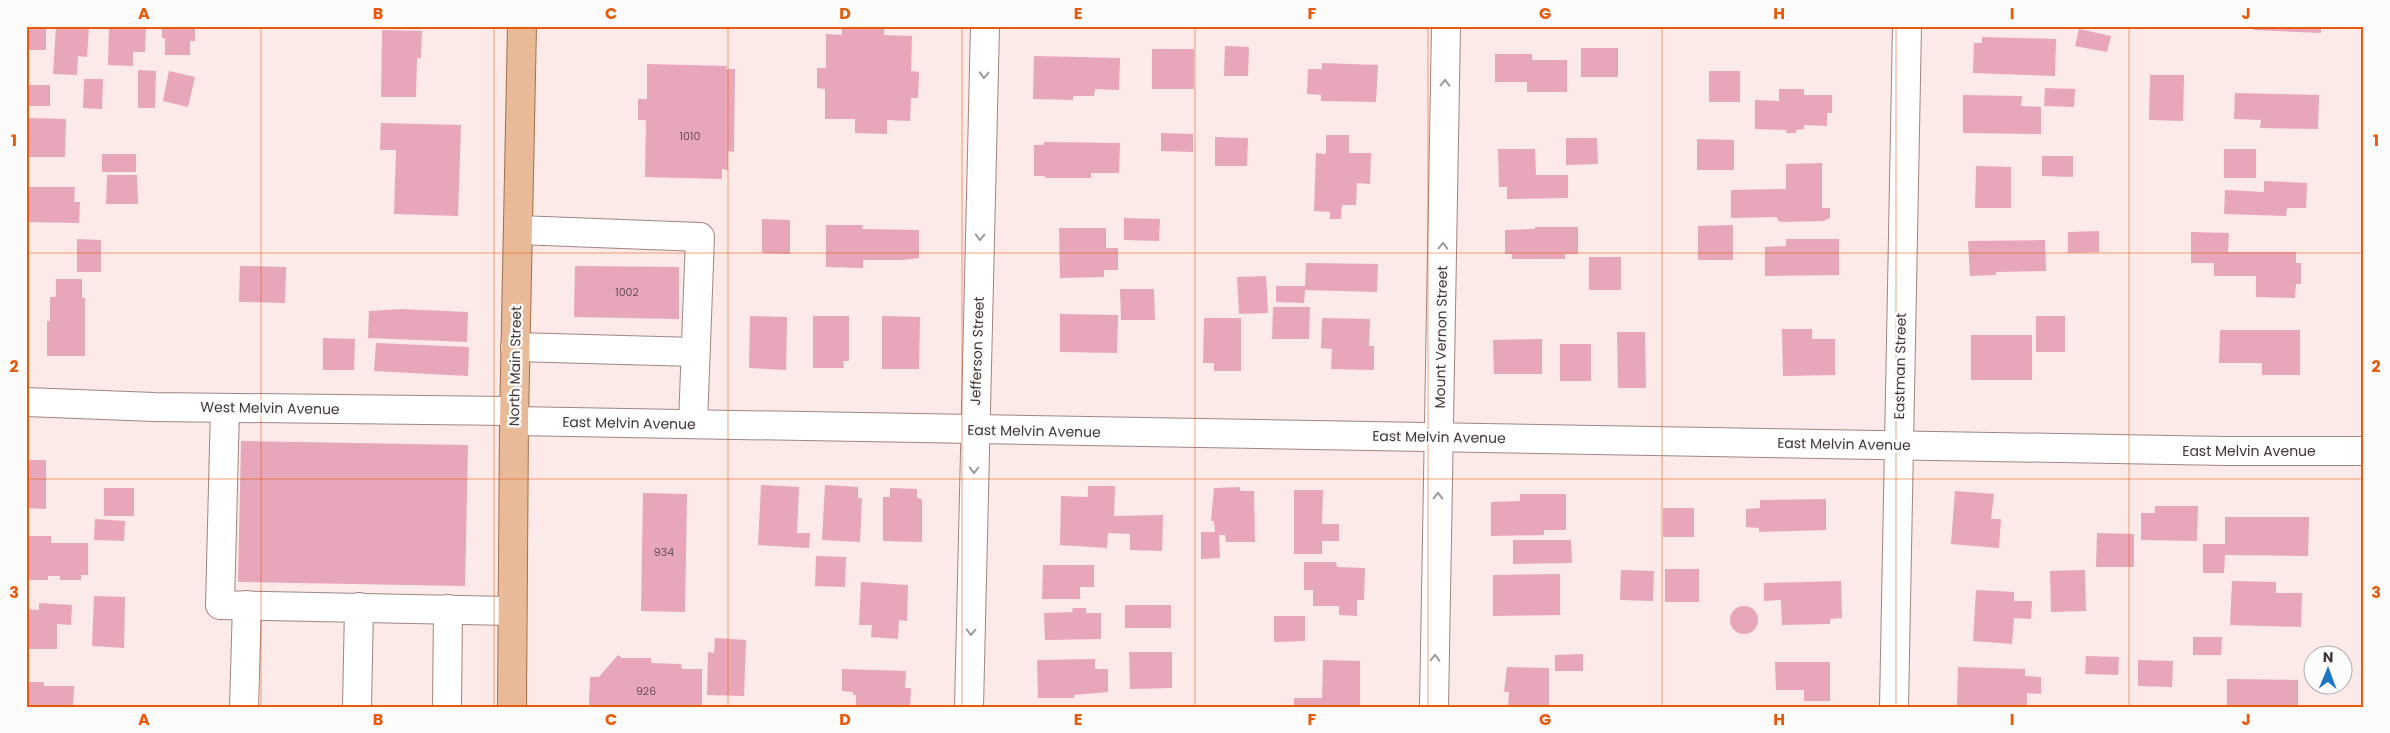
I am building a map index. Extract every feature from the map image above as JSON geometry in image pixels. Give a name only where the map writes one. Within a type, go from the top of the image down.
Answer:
[{"type":"main road","name":"North Main Street","points":[[512,707],[514,416],[522,26]]},
{"type":"street","name":"Jefferson Street","points":[[969,707],[974,430],[985,26]]},
{"type":"street","name":"Mount Vernon Street","points":[[1434,707],[1446,26]]},
{"type":"street","name":"Eastman Street","points":[[1894,707],[1907,26]]},
{"type":"street","points":[[518,230],[700,237],[693,424]]},
{"type":"street","points":[[516,347],[696,352]]},
{"type":"street","name":"West Melvin Avenue","points":[[26,402],[514,416]]},
{"type":"street","points":[[225,408],[220,605],[512,611]]},
{"type":"street","name":"East Melvin Avenue","points":[[514,416],[693,424],[974,430],[2226,452],[2364,451]]},
{"type":"street","points":[[244,707],[247,605]]},
{"type":"street","points":[[357,707],[359,607]]},
{"type":"street","points":[[446,707],[448,609]]},
{"type":"building","points":[[26,26],[46,26],[46,50],[26,50]]},
{"type":"building","points":[[56,26],[89,26],[87,57],[78,56],[77,75],[53,74]]},
{"type":"building","points":[[109,26],[146,26],[145,52],[133,52],[133,66],[108,65]]},
{"type":"building","points":[[162,26],[195,26],[195,41],[190,41],[190,55],[165,55],[165,38],[162,38]]},
{"type":"building","points":[[842,26],[884,26],[884,35],[912,36],[911,71],[919,72],[918,98],[911,98],[910,121],[887,120],[887,134],[855,133],[855,119],[825,119],[825,89],[817,88],[817,68],[826,68],[826,34],[842,35]]},
{"type":"building","points":[[2254,26],[2321,26],[2321,33],[2254,30]]},
{"type":"building","points":[[2079,29],[2111,36],[2107,52],[2075,46]]},
{"type":"building","points":[[382,30],[422,31],[421,58],[417,58],[416,97],[381,97]]},
{"type":"building","points":[[1982,37],[2056,39],[2055,76],[1973,73],[1974,43],[1982,43]]},
{"type":"building","points":[[1225,46],[1249,47],[1248,76],[1224,76]]},
{"type":"building","points":[[1581,48],[1618,48],[1618,77],[1581,77]]},
{"type":"building","points":[[1152,49],[1194,49],[1194,89],[1152,89]]},
{"type":"building","points":[[1495,54],[1532,54],[1532,60],[1567,60],[1567,92],[1527,92],[1527,82],[1495,82]]},
{"type":"building","points":[[1034,56],[1120,58],[1119,90],[1095,89],[1094,96],[1073,96],[1073,100],[1033,99]]},
{"type":"building","points":[[1322,63],[1378,65],[1376,102],[1321,101],[1321,95],[1307,94],[1308,69],[1322,69]]},
{"type":"building","points":[[647,64],[727,66],[726,69],[735,69],[734,152],[728,151],[728,170],[722,169],[722,179],[645,177],[646,120],[638,120],[638,99],[647,99]]},
{"type":"building","points":[[138,70],[156,71],[155,108],[138,108]]},
{"type":"building","points":[[169,71],[195,77],[188,107],[163,101]]},
{"type":"building","points":[[1709,71],[1740,71],[1740,102],[1709,102]]},
{"type":"building","points":[[2150,75],[2184,75],[2183,121],[2149,120]]},
{"type":"building","points":[[84,79],[103,79],[102,109],[83,108]]},
{"type":"building","points":[[26,85],[50,85],[50,106],[26,106]]},
{"type":"building","points":[[2045,88],[2075,89],[2074,107],[2044,106]]},
{"type":"building","points":[[1779,89],[1804,89],[1804,95],[1832,95],[1832,113],[1827,113],[1827,126],[1804,125],[1804,129],[1796,130],[1796,133],[1786,133],[1787,130],[1755,129],[1755,100],[1779,101]]},
{"type":"building","points":[[2235,93],[2319,95],[2318,129],[2260,128],[2261,120],[2234,119]]},
{"type":"building","points":[[1963,95],[2022,96],[2021,106],[2041,107],[2041,134],[1963,133]]},
{"type":"building","points":[[26,118],[66,119],[65,157],[26,157]]},
{"type":"building","points":[[381,123],[461,125],[458,216],[394,214],[396,150],[380,150]]},
{"type":"building","points":[[1161,133],[1193,134],[1193,152],[1161,151]]},
{"type":"building","points":[[1326,135],[1349,135],[1349,153],[1371,153],[1370,184],[1357,183],[1356,205],[1342,205],[1341,219],[1330,219],[1330,212],[1314,211],[1316,153],[1326,154]]},
{"type":"building","points":[[1215,137],[1248,138],[1247,166],[1215,166]]},
{"type":"building","points":[[1566,138],[1597,138],[1598,164],[1566,165]]},
{"type":"building","points":[[1697,139],[1734,140],[1734,170],[1697,170]]},
{"type":"building","points":[[1044,142],[1120,143],[1119,173],[1091,173],[1091,178],[1045,178],[1045,176],[1034,176],[1034,145],[1043,145]]},
{"type":"building","points":[[1498,149],[1535,149],[1536,175],[1568,175],[1568,198],[1507,199],[1507,187],[1499,187]]},
{"type":"building","points":[[2224,149],[2256,149],[2256,178],[2224,178]]},
{"type":"building","points":[[102,154],[136,154],[136,172],[102,172]]},
{"type":"building","points":[[2042,156],[2073,156],[2073,177],[2042,176]]},
{"type":"building","points":[[1822,163],[1822,208],[1830,208],[1830,218],[1823,221],[1783,222],[1778,221],[1777,217],[1731,218],[1731,190],[1786,189],[1786,164]]},
{"type":"building","points":[[1976,166],[2011,167],[2011,208],[1975,208]]},
{"type":"building","points":[[107,175],[137,175],[138,204],[106,204]]},
{"type":"building","points":[[2264,181],[2307,183],[2306,208],[2287,208],[2286,216],[2224,214],[2225,190],[2264,192]]},
{"type":"building","points":[[26,187],[75,187],[74,202],[80,202],[79,223],[26,222]]},
{"type":"building","points":[[1124,218],[1160,219],[1159,241],[1124,240]]},
{"type":"building","points":[[762,219],[790,220],[790,254],[762,253]]},
{"type":"building","points":[[826,225],[863,225],[862,229],[919,230],[919,258],[863,260],[863,268],[826,267]]},
{"type":"building","points":[[1733,225],[1733,260],[1698,260],[1698,226]]},
{"type":"building","points":[[1535,227],[1578,227],[1578,254],[1565,254],[1565,259],[1512,259],[1512,254],[1505,254],[1505,230],[1535,229]]},
{"type":"building","points":[[1059,228],[1106,228],[1106,248],[1118,248],[1118,270],[1104,270],[1104,277],[1060,278]]},
{"type":"building","points":[[2099,231],[2099,252],[2068,253],[2068,232]]},
{"type":"building","points":[[2191,232],[2229,233],[2228,252],[2296,252],[2296,263],[2301,263],[2301,284],[2296,284],[2295,298],[2256,297],[2256,276],[2214,276],[2214,263],[2191,263]]},
{"type":"building","points":[[77,239],[101,240],[101,272],[77,272]]},
{"type":"building","points":[[1786,239],[1839,239],[1839,275],[1765,276],[1765,247],[1786,246]]},
{"type":"building","points":[[2045,240],[2046,271],[1996,272],[1996,275],[1970,276],[1968,241]]},
{"type":"building","points":[[1589,257],[1621,257],[1621,290],[1589,290]]},
{"type":"building","points":[[1306,263],[1378,264],[1377,292],[1305,290],[1304,303],[1276,302],[1276,286],[1305,286]]},
{"type":"building","points":[[240,266],[286,267],[285,303],[239,302]]},
{"type":"building","points":[[575,266],[679,267],[679,319],[574,317]]},
{"type":"building","points":[[1266,276],[1268,313],[1239,314],[1237,277]]},
{"type":"building","points":[[56,279],[82,279],[82,298],[85,298],[85,356],[47,356],[47,321],[50,321],[50,297],[56,297]]},
{"type":"building","points":[[1120,289],[1154,289],[1155,320],[1121,320]]},
{"type":"building","points":[[1273,307],[1310,307],[1309,339],[1272,339]]},
{"type":"building","points":[[400,309],[468,312],[467,342],[368,338],[369,311]]},
{"type":"building","points":[[1060,314],[1118,315],[1117,353],[1060,352]]},
{"type":"building","points":[[750,316],[787,317],[786,370],[749,368]]},
{"type":"building","points":[[813,316],[849,316],[849,361],[843,361],[844,368],[813,368]]},
{"type":"building","points":[[882,316],[920,317],[919,369],[882,369]]},
{"type":"building","points":[[2036,316],[2065,316],[2065,352],[2036,352]]},
{"type":"building","points":[[1204,318],[1241,318],[1241,371],[1214,371],[1214,363],[1203,363]]},
{"type":"building","points":[[1322,318],[1370,319],[1369,346],[1374,346],[1374,370],[1331,369],[1332,349],[1321,348]]},
{"type":"building","points":[[1782,329],[1812,329],[1812,339],[1835,339],[1835,375],[1783,376]]},
{"type":"building","points":[[2220,330],[2300,330],[2300,375],[2262,375],[2262,363],[2219,363]]},
{"type":"building","points":[[1617,332],[1645,332],[1646,388],[1618,388]]},
{"type":"building","points":[[1971,335],[2032,335],[2032,380],[1971,380]]},
{"type":"building","points":[[323,338],[355,339],[354,370],[323,370]]},
{"type":"building","points":[[1542,339],[1542,374],[1494,374],[1493,340]]},
{"type":"building","points":[[376,343],[469,347],[468,376],[374,371]]},
{"type":"building","points":[[1560,344],[1591,344],[1591,381],[1560,381]]},
{"type":"building","points":[[241,441],[468,445],[465,586],[238,582]]},
{"type":"building","points":[[26,460],[46,460],[46,509],[26,508]]},
{"type":"building","points":[[761,485],[799,487],[797,533],[810,533],[809,548],[758,545]]},
{"type":"building","points":[[825,485],[858,487],[858,498],[862,498],[860,542],[822,540]]},
{"type":"building","points":[[1088,486],[1115,486],[1114,516],[1163,515],[1162,551],[1130,550],[1130,534],[1108,533],[1107,548],[1060,545],[1061,496],[1088,497]]},
{"type":"building","points":[[1240,487],[1240,491],[1254,491],[1255,542],[1226,542],[1225,535],[1219,535],[1220,558],[1201,559],[1201,532],[1215,532],[1214,521],[1211,521],[1214,488]]},
{"type":"building","points":[[104,488],[134,488],[134,516],[104,516]]},
{"type":"building","points":[[890,488],[917,489],[917,498],[922,499],[922,542],[883,541],[883,497],[890,497]]},
{"type":"building","points":[[1294,490],[1323,490],[1322,524],[1339,524],[1339,541],[1322,541],[1322,554],[1294,554]]},
{"type":"building","points":[[1955,491],[1994,494],[1991,519],[2001,519],[1999,548],[1951,544]]},
{"type":"building","points":[[643,493],[687,494],[685,612],[641,611]]},
{"type":"building","points":[[1520,494],[1566,494],[1566,530],[1544,530],[1544,535],[1491,536],[1491,502],[1520,501]]},
{"type":"building","points":[[1826,499],[1826,530],[1759,532],[1759,528],[1746,527],[1746,509],[1760,508],[1760,500]]},
{"type":"building","points":[[2155,506],[2198,506],[2197,541],[2141,540],[2141,513],[2155,513]]},
{"type":"building","points":[[1663,508],[1694,508],[1694,537],[1663,537]]},
{"type":"building","points":[[2225,517],[2309,517],[2308,556],[2225,555],[2224,573],[2203,573],[2203,544],[2225,544]]},
{"type":"building","points":[[95,519],[125,521],[124,541],[94,540]]},
{"type":"building","points":[[2097,533],[2134,534],[2134,567],[2096,567]]},
{"type":"building","points":[[26,536],[51,536],[51,543],[88,543],[88,575],[81,575],[81,580],[60,580],[60,576],[48,576],[48,580],[26,580]]},
{"type":"building","points":[[1513,540],[1571,540],[1572,563],[1513,564]]},
{"type":"building","points":[[816,556],[846,557],[845,587],[815,586]]},
{"type":"building","points":[[1304,562],[1336,562],[1337,567],[1365,568],[1364,600],[1357,600],[1357,616],[1339,615],[1339,606],[1313,606],[1313,590],[1304,590]]},
{"type":"building","points":[[1043,565],[1094,565],[1094,587],[1080,587],[1080,599],[1042,599]]},
{"type":"building","points":[[1665,569],[1699,569],[1699,602],[1665,602]]},
{"type":"building","points":[[1621,570],[1654,571],[1653,601],[1620,600]]},
{"type":"building","points":[[2085,570],[2086,611],[2051,612],[2050,571]]},
{"type":"building","points":[[1560,574],[1560,615],[1493,616],[1493,575]]},
{"type":"building","points":[[1841,581],[1842,618],[1830,619],[1830,624],[1782,625],[1781,600],[1764,601],[1764,583]]},
{"type":"building","points":[[2232,581],[2276,582],[2276,593],[2302,593],[2301,627],[2230,625]]},
{"type":"building","points":[[861,582],[908,585],[907,621],[899,620],[898,639],[871,637],[872,625],[859,625]]},
{"type":"building","points":[[1976,590],[2014,592],[2014,601],[2032,601],[2031,619],[2014,618],[2012,644],[1973,641]]},
{"type":"building","points":[[94,596],[125,597],[124,648],[92,646]]},
{"type":"building","points":[[39,603],[72,605],[71,625],[57,624],[57,649],[26,649],[26,609],[39,610]]},
{"type":"building","points":[[1125,605],[1171,605],[1171,628],[1125,628]]},
{"type":"building","points":[[1744,606],[1754,610],[1758,620],[1754,630],[1744,634],[1734,630],[1730,620],[1734,610]]},
{"type":"building","points":[[1072,608],[1086,608],[1086,613],[1101,613],[1101,639],[1045,640],[1044,613],[1073,612]]},
{"type":"building","points":[[1274,616],[1305,616],[1305,641],[1274,642]]},
{"type":"building","points":[[2193,637],[2222,637],[2221,655],[2193,655]]},
{"type":"building","points":[[715,638],[746,640],[744,696],[707,695],[708,652],[714,653]]},
{"type":"building","points":[[1129,652],[1172,652],[1172,688],[1130,689]]},
{"type":"building","points":[[1583,654],[1583,671],[1555,671],[1555,655]]},
{"type":"building","points":[[618,655],[622,658],[651,658],[651,663],[681,664],[682,669],[702,669],[702,707],[602,707],[602,705],[589,705],[590,677],[599,677]]},
{"type":"building","points":[[2086,656],[2119,657],[2118,675],[2085,674]]},
{"type":"building","points":[[1095,659],[1095,669],[1108,669],[1108,692],[1074,695],[1074,698],[1038,698],[1037,660]]},
{"type":"building","points":[[1323,660],[1360,661],[1360,707],[1294,707],[1294,698],[1322,698]]},
{"type":"building","points":[[2138,660],[2173,661],[2172,687],[2138,686]]},
{"type":"building","points":[[1775,662],[1830,662],[1830,701],[1804,701],[1804,690],[1776,690]]},
{"type":"building","points":[[1507,667],[1549,668],[1549,706],[1508,706],[1509,692],[1504,692]]},
{"type":"building","points":[[1958,667],[2025,669],[2025,676],[2041,677],[2041,694],[2027,693],[2027,707],[1957,707]]},
{"type":"building","points":[[842,669],[906,671],[905,688],[911,688],[910,707],[856,707],[856,695],[853,695],[853,692],[842,691]]},
{"type":"building","points":[[2227,679],[2298,680],[2298,707],[2227,707]]},
{"type":"building","points":[[26,682],[44,682],[44,686],[74,686],[73,707],[26,707]]}]
